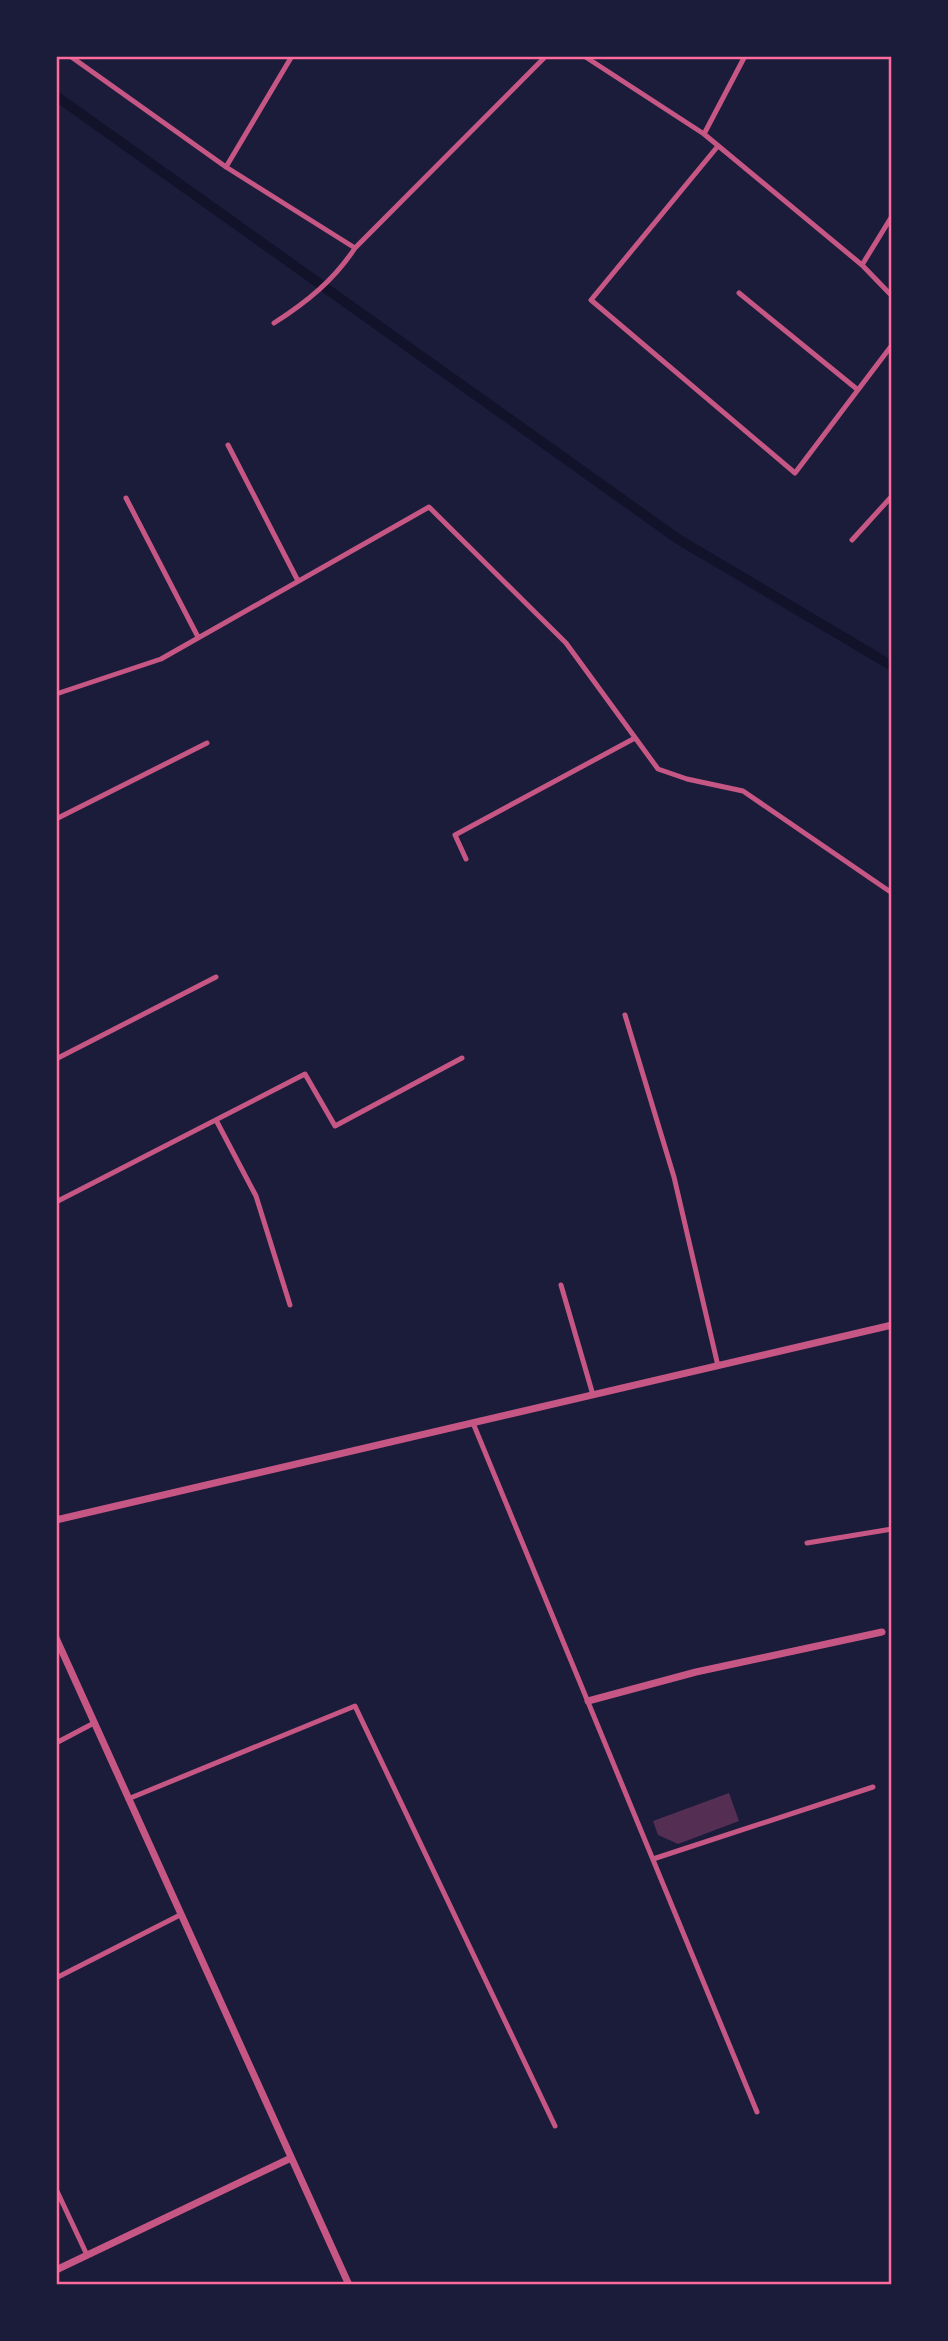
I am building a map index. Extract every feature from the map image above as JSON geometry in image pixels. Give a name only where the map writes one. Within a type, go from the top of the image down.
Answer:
[{"type":"street","points":[[56,1520],[892,1325]]},
{"type":"street","points":[[587,1700],[695,1672],[882,1632]]},
{"type":"street","points":[[56,1638],[349,2285]]},
{"type":"street","points":[[56,2270],[290,2158]]},
{"type":"lane","points":[[70,56],[226,167],[355,248]]},
{"type":"lane","points":[[226,167],[292,56]]},
{"type":"lane","points":[[274,323],[309,301],[341,268],[355,248],[546,56]]},
{"type":"lane","points":[[584,56],[704,134],[862,265],[892,296]]},
{"type":"lane","points":[[704,134],[745,56]]},
{"type":"lane","points":[[718,146],[590,300],[795,473],[892,345]]},
{"type":"lane","points":[[862,265],[892,216]]},
{"type":"lane","points":[[739,293],[858,390]]},
{"type":"lane","points":[[228,445],[298,581]]},
{"type":"lane","points":[[852,540],[892,496]]},
{"type":"lane","points":[[125,498],[198,637]]},
{"type":"lane","points":[[56,694],[161,659],[429,507],[566,643],[658,769],[687,779],[743,791],[892,893]]},
{"type":"lane","points":[[466,859],[455,835],[635,738]]},
{"type":"lane","points":[[56,820],[207,743]]},
{"type":"lane","points":[[56,1059],[215,977]]},
{"type":"lane","points":[[625,1015],[674,1177],[718,1366]]},
{"type":"lane","points":[[56,1202],[305,1074],[335,1126],[462,1058]]},
{"type":"lane","points":[[216,1120],[256,1196],[290,1305]]},
{"type":"lane","points":[[561,1285],[593,1395]]},
{"type":"lane","points":[[473,1423],[757,2112]]},
{"type":"lane","points":[[807,1543],[892,1529]]},
{"type":"lane","points":[[128,1800],[355,1706],[555,2126]]},
{"type":"lane","points":[[56,1743],[94,1723]]},
{"type":"lane","points":[[653,1859],[873,1787]]},
{"type":"lane","points":[[56,1978],[180,1915]]},
{"type":"lane","points":[[56,2189],[86,2255]]},
{"type":"building","points":[[729,1793],[739,1821],[678,1844],[658,1835],[653,1821]]},
{"type":"waterway","points":[[56,96],[678,539],[892,666]]}]
